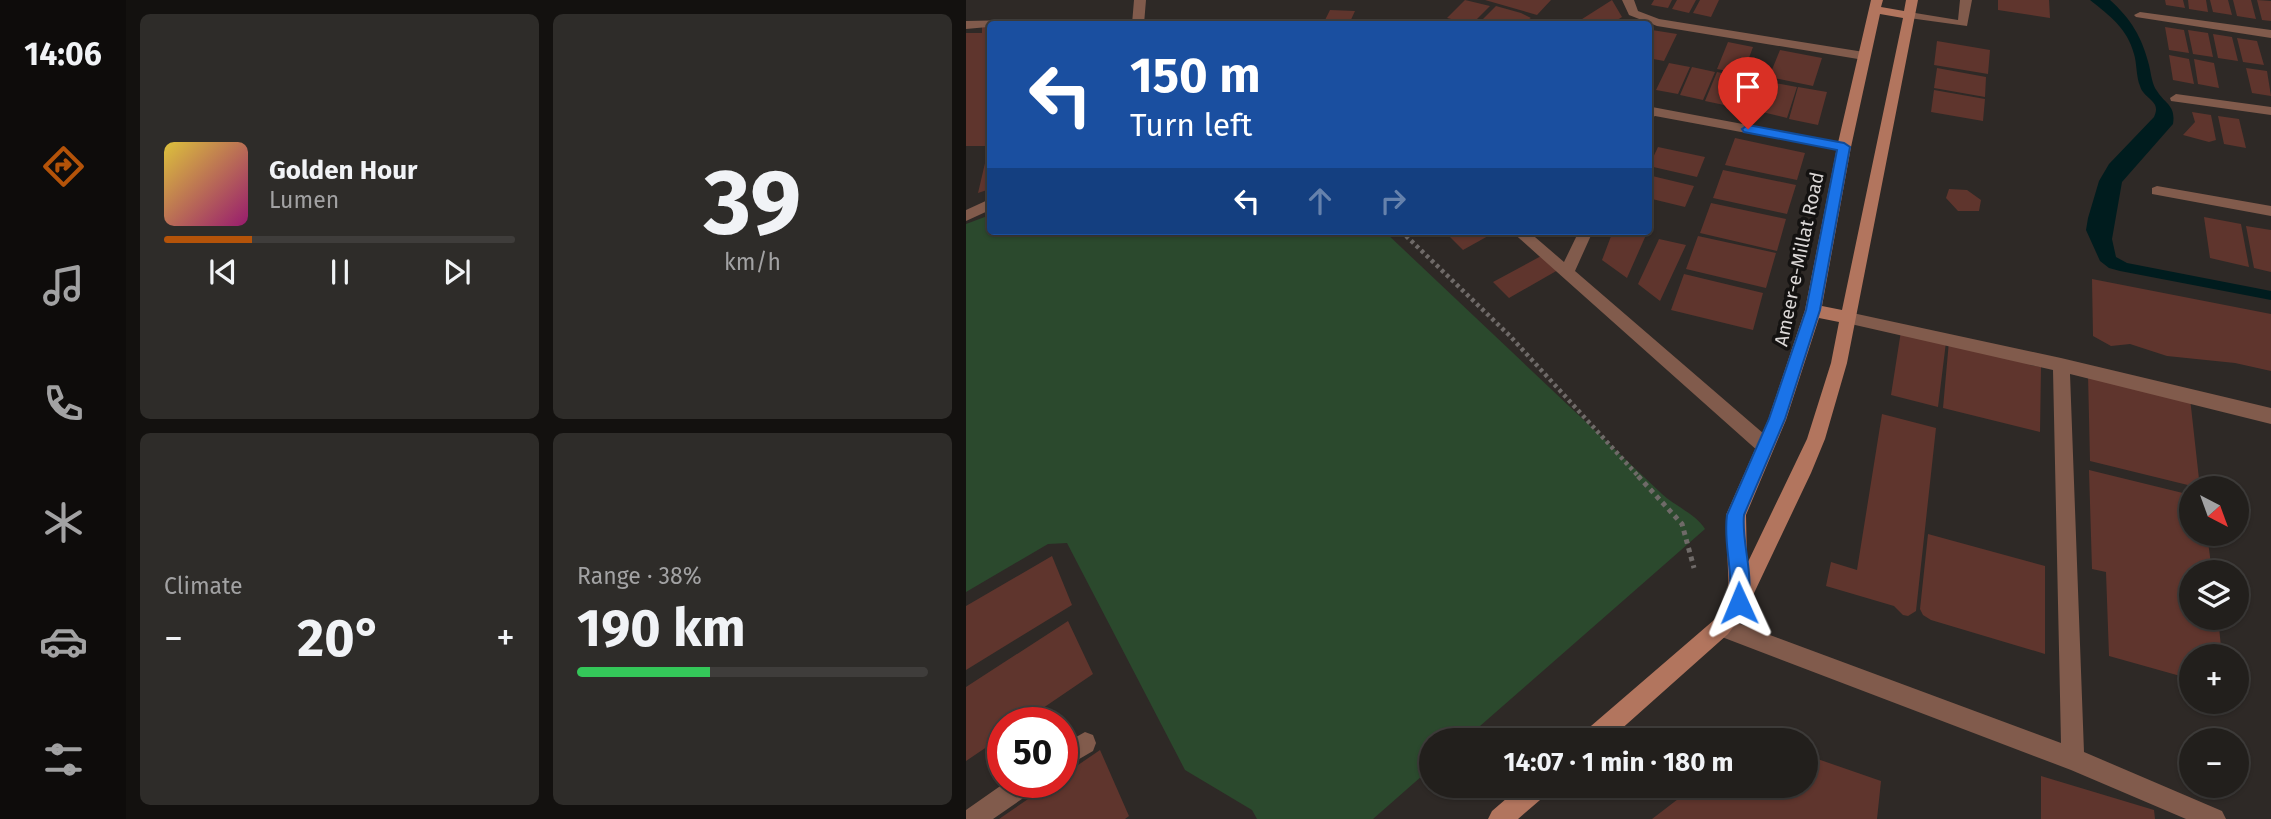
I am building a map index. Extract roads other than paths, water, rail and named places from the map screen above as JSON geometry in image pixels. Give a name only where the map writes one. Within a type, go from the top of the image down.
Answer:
[{"type":"main road","points":[[1606,728],[1721,627],[1739,603],[1787,506],[1816,439],[1839,363],[1912,0]]},
{"type":"main road","points":[[1876,5],[1909,15]]},
{"type":"main road","name":"Ameer-e-Millat Road","points":[[1739,603],[1740,580],[1734,529],[1736,515],[1793,377],[1813,310],[1844,147],[1876,5]]},
{"type":"main road","points":[[1813,310],[1848,318]]},
{"type":"main road","points":[[1500,819],[1525,798]]},
{"type":"street","points":[[1138,21],[1140,0]]},
{"type":"street","points":[[1628,0],[1636,19]]},
{"type":"street","points":[[1909,15],[1963,24],[1966,0]]},
{"type":"street","points":[[2140,15],[2271,34]]},
{"type":"street","points":[[1652,21],[1864,56]]},
{"type":"street","points":[[966,25],[987,25]]},
{"type":"street","points":[[2176,98],[2271,111]]},
{"type":"street","points":[[1652,111],[1844,147]]},
{"type":"street","points":[[2157,191],[2271,211]]},
{"type":"street","points":[[966,216],[987,206]]},
{"type":"street","points":[[1523,235],[1765,446]]},
{"type":"street","points":[[1566,273],[1584,235]]},
{"type":"street","points":[[1848,318],[2062,365],[2271,416]]},
{"type":"street","points":[[2062,365],[2073,759]]},
{"type":"street","points":[[1721,627],[2073,759],[2214,819]]},
{"type":"street","points":[[1078,748],[1085,743]]},
{"type":"street","points":[[973,819],[1004,798]]},
{"type":"water","points":[[2090,0],[2110,0],[2135,29],[2143,46],[2154,86],[2171,109],[2174,118],[2173,124],[2122,182],[2112,239],[2116,257],[2127,263],[2271,291],[2271,300],[2120,271],[2109,268],[2100,261],[2086,230],[2099,181],[2109,164],[2154,117],[2156,107],[2142,91],[2134,54],[2127,37],[2111,17]]}]
